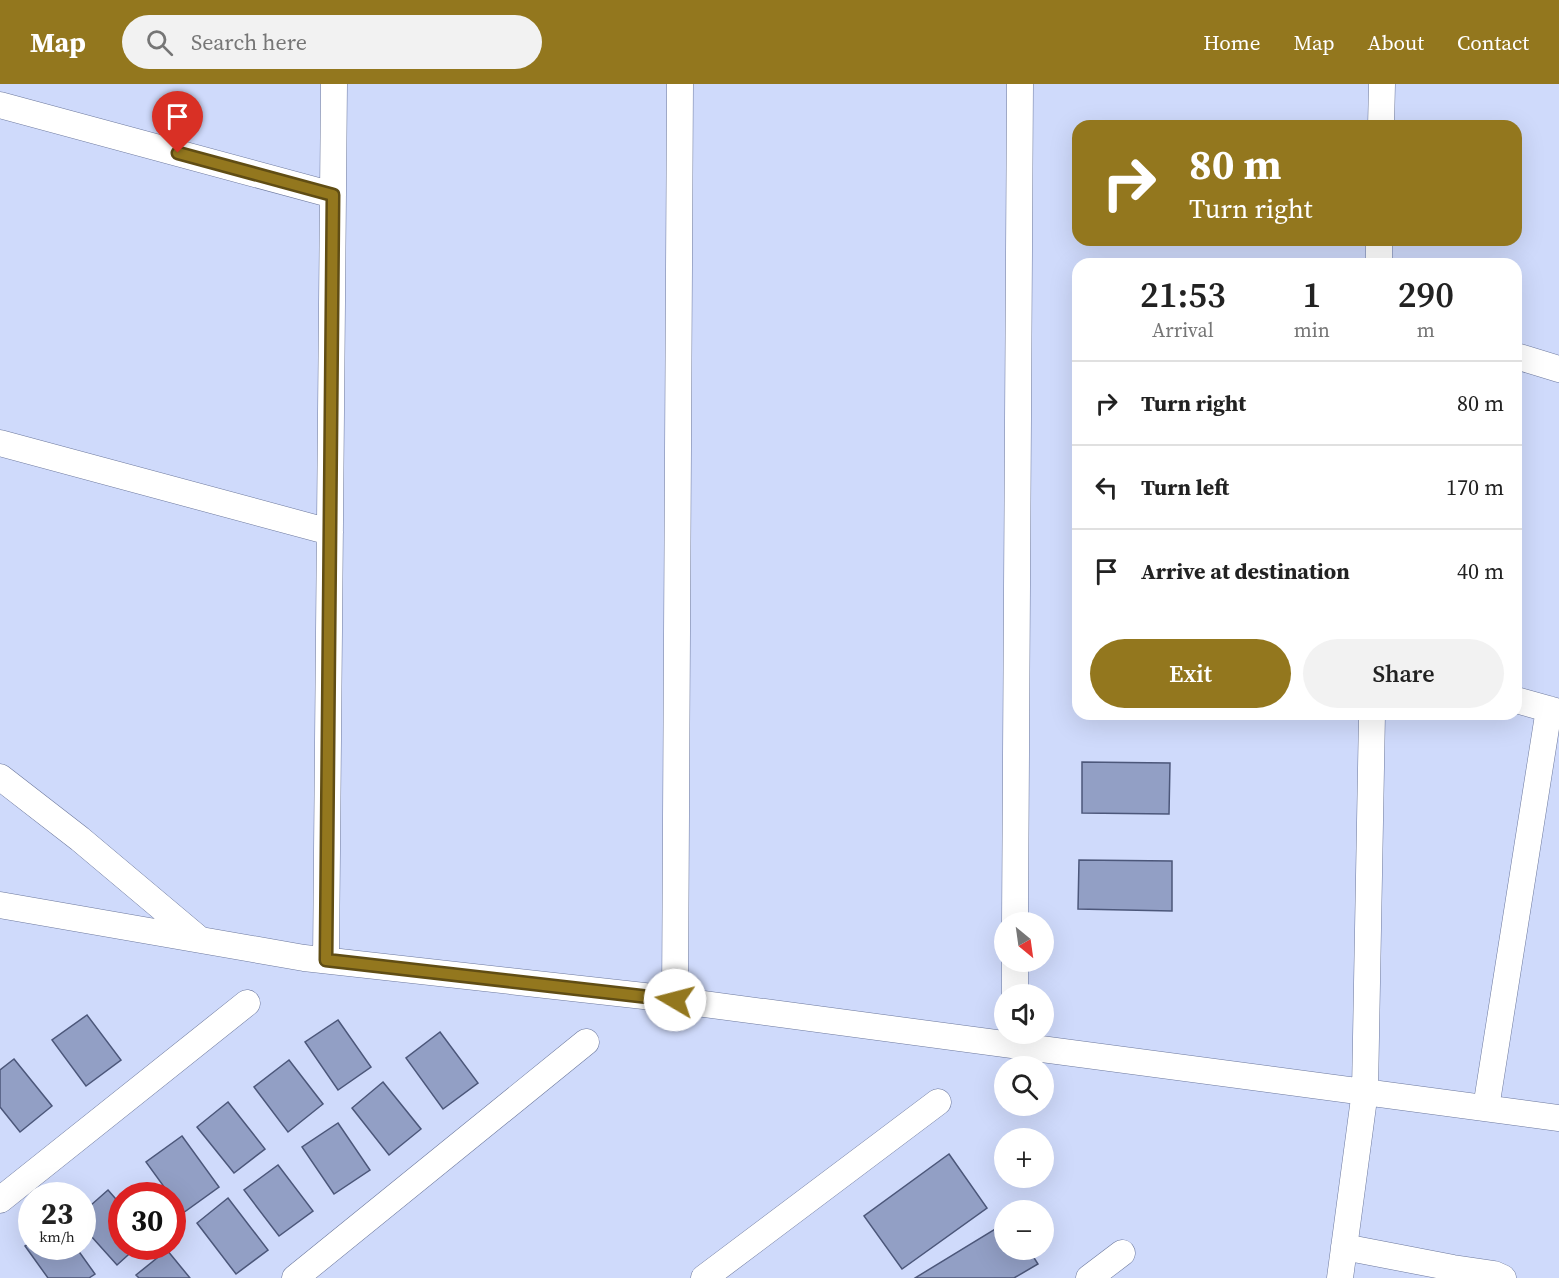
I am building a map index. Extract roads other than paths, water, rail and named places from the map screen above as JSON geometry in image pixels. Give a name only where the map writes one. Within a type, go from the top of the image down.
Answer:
[{"type":"street","points":[[326,960],[334,84]]},
{"type":"street","points":[[675,1000],[680,84]]},
{"type":"street","points":[[1015,912],[1020,84]]},
{"type":"street","points":[[1381,120],[1382,84]]},
{"type":"street","points":[[0,105],[333,195]]},
{"type":"street","points":[[1522,358],[1559,369]]},
{"type":"street","points":[[0,443],[330,532]]},
{"type":"street","points":[[1486,1108],[1554,710],[1522,702]]},
{"type":"street","points":[[1340,1278],[1365,1091],[1372,720]]},
{"type":"street","points":[[0,777],[80,839],[199,939]]},
{"type":"street","points":[[0,905],[326,960],[994,1037]]},
{"type":"street","points":[[0,1200],[247,1003]]},
{"type":"street","points":[[295,1278],[586,1042]]},
{"type":"street","points":[[1049,1044],[1559,1118]]},
{"type":"street","points":[[704,1278],[938,1102]]},
{"type":"street","points":[[1344,1247],[1453,1269],[1494,1274],[1503,1278]]},
{"type":"street","points":[[1089,1278],[1122,1253]]}]
